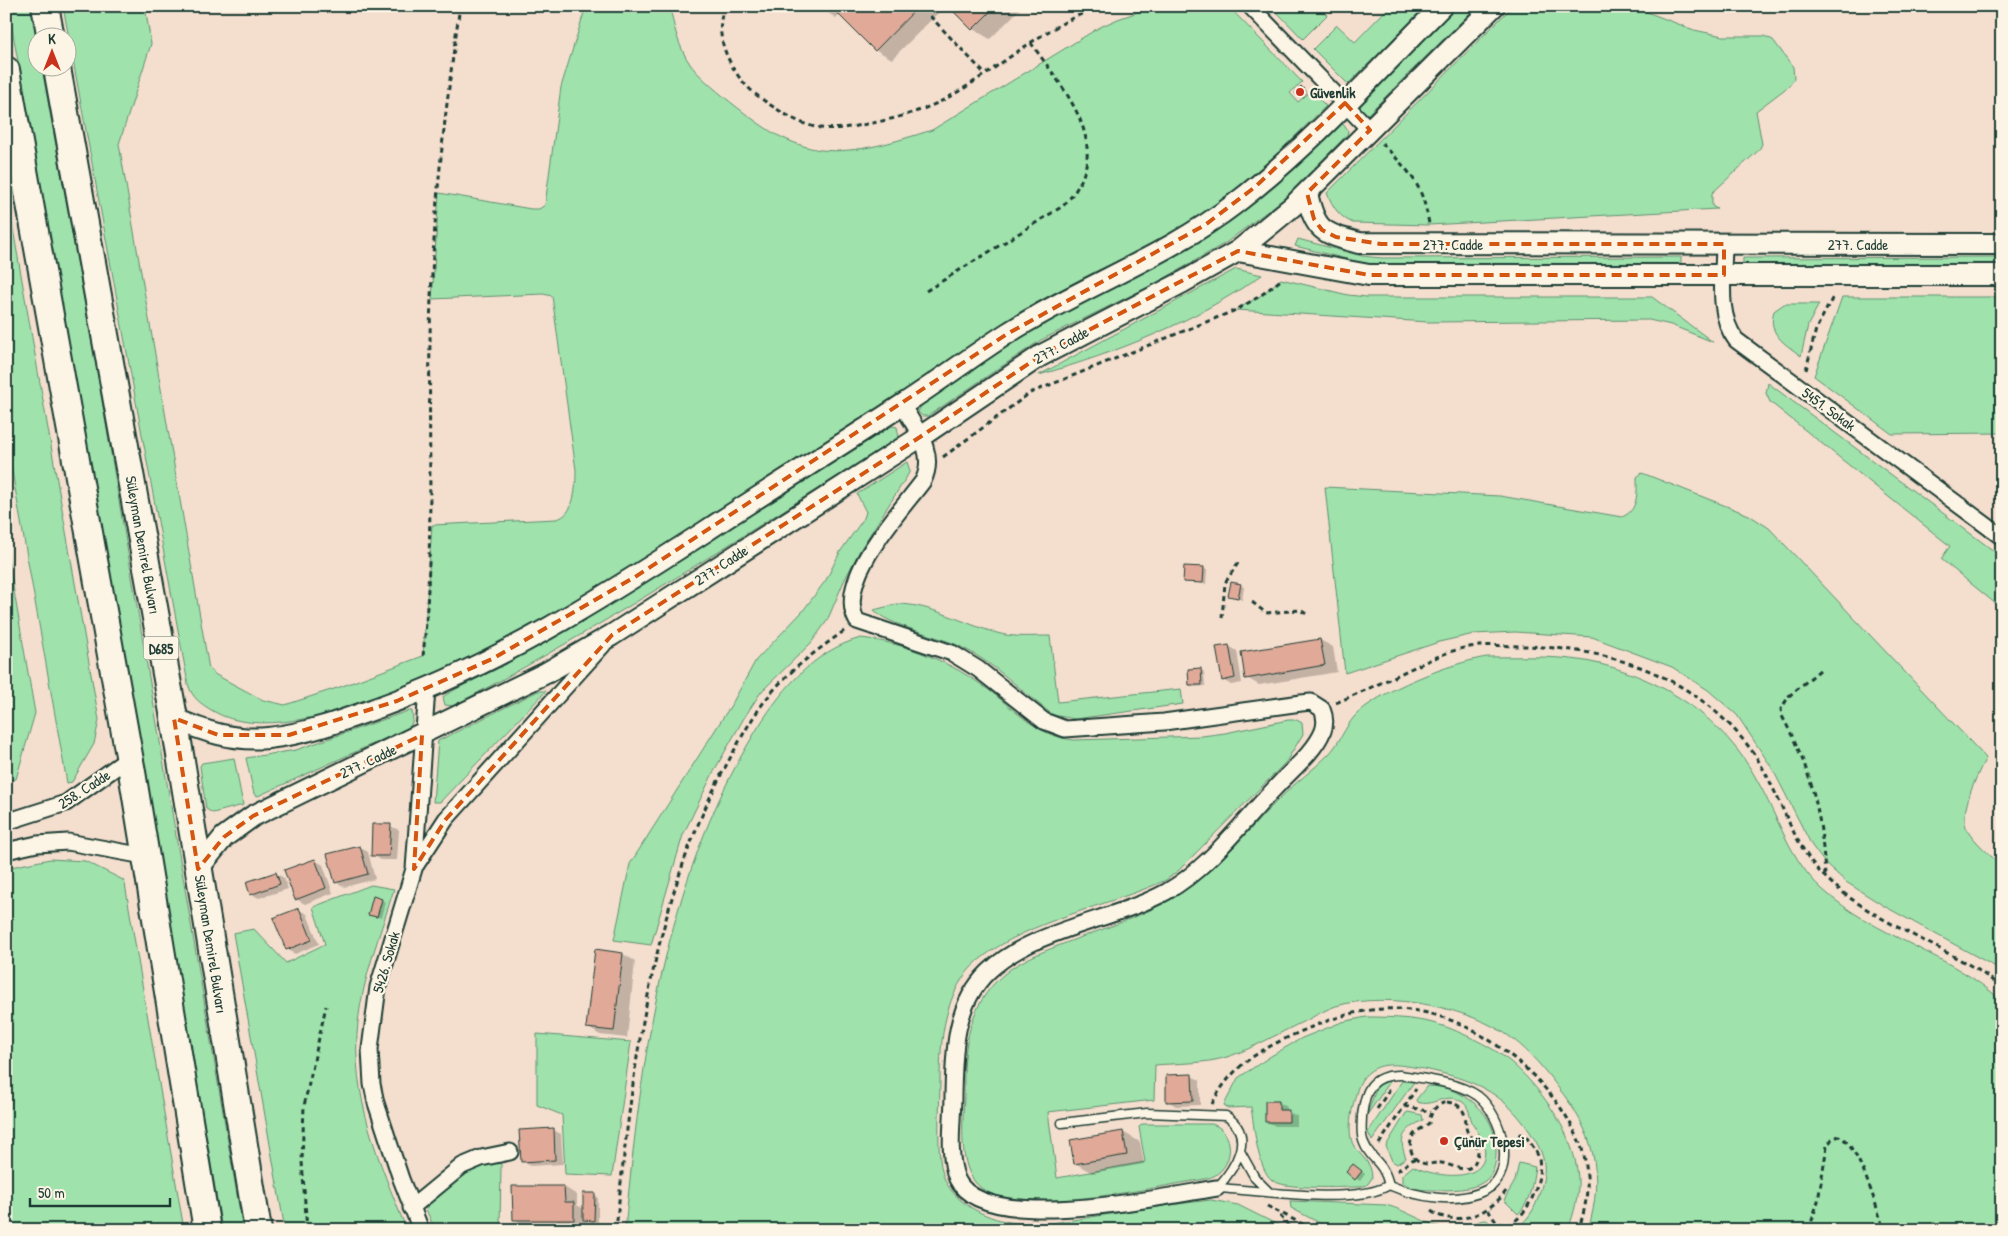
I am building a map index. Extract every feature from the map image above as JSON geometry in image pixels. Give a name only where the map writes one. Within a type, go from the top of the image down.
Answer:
[{"type":"highway","points":[[46,6],[49,28]]},
{"type":"highway","points":[[6,70],[129,758],[207,1230]]},
{"type":"highway","name":"Süleyman Demirel Bulvarı","points":[[59,78],[174,718],[258,1230]]},
{"type":"street","points":[[1250,6],[1370,130]]},
{"type":"street","points":[[174,718],[218,735],[264,738],[315,729],[427,689],[492,659],[608,594],[902,405],[1026,322],[1156,254],[1205,225],[1248,193],[1289,157],[1442,6]]},
{"type":"street","points":[[1307,192],[1494,6]]},
{"type":"street","name":"277. Cadde","points":[[198,868],[224,837],[253,816],[423,735],[546,673],[612,635],[920,437],[1040,356],[1183,282],[1238,251],[1307,192],[1314,219],[1322,230],[1336,237],[1359,243],[2002,244]]},
{"type":"street","name":"5451. Sokak","points":[[1724,244],[1725,319],[1736,340],[2002,537]]},
{"type":"street","name":"277. Cadde","points":[[1238,251],[1299,264],[1369,275],[2002,275]]},
{"type":"street","points":[[902,405],[927,450],[928,468],[923,481],[872,548],[862,569],[851,603],[856,621],[952,653],[978,668],[1044,721],[1065,729],[1164,722],[1311,702],[1322,708],[1325,724],[1312,748],[1201,866],[1168,890],[1150,900],[1049,937],[998,963],[986,974],[972,995],[961,1016],[956,1031],[953,1157],[957,1179],[970,1193],[999,1207],[1046,1211],[1081,1208],[1217,1188]]},
{"type":"street","points":[[414,868],[446,819],[612,635]]},
{"type":"street","name":"5426. Sokak","points":[[421,1230],[411,1208],[376,1103],[372,1084],[370,1049],[378,987],[414,868],[427,689]]},
{"type":"street","name":"258. Cadde","points":[[6,822],[38,814],[66,803],[129,758]]},
{"type":"street","points":[[6,851],[37,844],[68,842],[144,856]]},
{"type":"street","points":[[411,1208],[462,1166],[481,1158],[510,1152]]},
{"type":"lane","points":[[1217,1188],[1357,1195],[1372,1194],[1389,1185],[1421,1196],[1460,1196],[1486,1190],[1492,1186],[1499,1174],[1503,1156],[1502,1136],[1498,1123],[1487,1105],[1477,1096],[1462,1088],[1423,1078],[1400,1075],[1385,1076],[1370,1086],[1363,1107],[1362,1141],[1379,1161],[1389,1185]]},
{"type":"lane","points":[[1062,1123],[1147,1113],[1226,1116],[1232,1120],[1238,1130],[1240,1151],[1255,1178],[1268,1191]]},
{"type":"lane","points":[[1217,1188],[1233,1170],[1240,1151]]},
{"type":"path","points":[[423,656],[432,525],[429,387],[432,283],[446,115],[460,6]]},
{"type":"path","points":[[725,6],[720,23],[720,33],[736,72],[753,92],[766,102],[810,127],[834,129],[904,115],[948,98],[1070,19],[1103,6]]},
{"type":"path","points":[[930,16],[985,74]]},
{"type":"path","points":[[926,290],[1063,206],[1077,192],[1084,177],[1088,158],[1083,124],[1074,105],[1031,43]]},
{"type":"path","points":[[1370,130],[1415,179],[1425,199],[1429,225]]},
{"type":"path","points":[[928,468],[1030,392],[1236,310],[1260,296],[1299,264]]},
{"type":"path","points":[[1806,370],[1816,329],[1833,297]]},
{"type":"path","points":[[1222,618],[1225,583],[1238,563]]},
{"type":"path","points":[[1252,602],[1266,613],[1300,610],[1305,611],[1308,615]]},
{"type":"path","points":[[616,1230],[638,1054],[666,921],[695,829],[743,734],[773,691],[793,670],[856,621]]},
{"type":"path","points":[[1322,708],[1443,654],[1464,648],[1490,645],[1583,650],[1608,656],[1659,675],[1685,688],[1709,704],[1733,727],[1764,770],[1801,842],[1825,877],[1848,896],[1884,919],[1978,970],[2002,989]]},
{"type":"path","points":[[1820,670],[1789,696],[1781,709],[1782,716],[1806,767],[1815,794],[1823,842],[1825,877]]},
{"type":"path","points":[[307,1230],[302,1162],[304,1106],[326,1006]]},
{"type":"path","points":[[1361,1132],[1400,1075]]},
{"type":"path","points":[[1372,1154],[1423,1078]]},
{"type":"path","points":[[1447,1102],[1458,1105],[1463,1109],[1467,1120],[1467,1132],[1477,1144],[1478,1156],[1471,1166],[1460,1170],[1444,1163],[1422,1163],[1415,1158],[1410,1150],[1412,1137],[1429,1123],[1431,1112],[1447,1102]]},
{"type":"path","points":[[1404,1106],[1431,1112]]},
{"type":"path","points":[[1810,1230],[1818,1201],[1827,1146],[1832,1139],[1839,1136],[1850,1144],[1871,1191],[1884,1230]]},
{"type":"path","points":[[1386,1174],[1404,1167],[1415,1158]]},
{"type":"path","points":[[1248,1190],[1258,1201],[1314,1230]]},
{"type":"path","points":[[1278,1213],[1292,1230]]},
{"type":"highlighted area","points":[[1345,103],[1370,130],[1307,193],[1314,219],[1322,230],[1336,237],[1381,244],[1724,244],[1724,275],[1369,275],[1238,251],[1040,356],[920,437],[612,635],[446,819],[414,869],[422,735],[253,816],[224,837],[198,869],[174,718],[218,735],[289,735],[397,701],[492,659],[635,577],[1007,334],[1205,225],[1255,187]]},
{"type":"green space","points":[[8,6],[31,6],[35,28],[28,28],[28,78],[44,78],[97,371],[243,1230],[222,1230],[136,719]]},
{"type":"green space","points":[[63,6],[145,6],[151,44],[119,144],[209,669],[216,675],[263,700],[285,705],[423,656],[432,525],[556,519],[562,517],[571,506],[575,492],[576,470],[552,296],[543,294],[432,299],[439,193],[531,209],[539,209],[545,205],[561,87],[586,6],[670,6],[680,44],[696,72],[730,102],[768,130],[793,142],[821,150],[835,151],[863,148],[932,130],[1100,27],[1155,6],[1228,6],[1302,82],[1290,93],[1298,102],[1311,91],[1326,106],[1280,151],[1239,187],[1186,225],[1038,303],[595,591],[515,635],[407,687],[350,707],[297,720],[250,722],[213,711],[195,697],[188,684],[76,78],[78,78],[78,28],[67,28]]},
{"type":"green space","points":[[1271,6],[1318,6],[1327,15],[1303,39]]},
{"type":"green space","points":[[1390,6],[1426,6],[1348,84],[1313,49],[1337,25],[1355,42]]},
{"type":"green space","points":[[1458,6],[1477,6],[1366,116],[1359,108],[1359,104]]},
{"type":"green space","points":[[1513,6],[1552,6],[1555,9],[1570,6],[1631,6],[1694,30],[1723,36],[1764,36],[1773,40],[1793,67],[1794,79],[1789,86],[1756,111],[1762,144],[1759,150],[1712,193],[1712,206],[1717,209],[1429,225],[1353,223],[1340,215],[1327,193]]},
{"type":"green space","points":[[1339,123],[1343,124],[1348,131],[1347,135],[1286,197],[1227,242],[1160,281],[1041,340],[928,416],[922,416],[918,412],[921,406],[1030,331],[1178,253],[1217,230],[1273,186]]},
{"type":"green space","points":[[6,189],[99,720],[94,744],[72,782],[67,783],[6,437]]},
{"type":"green space","points":[[1298,239],[1362,256],[1382,258],[1681,257],[1681,265],[1382,265],[1362,263],[1295,246]]},
{"type":"green space","points":[[2002,257],[2002,264],[1743,264],[1743,258]]},
{"type":"green space","points":[[1236,269],[1262,275],[1209,308],[1182,322],[1126,346],[1039,375]]},
{"type":"green space","points":[[1281,279],[1348,295],[1367,297],[1652,297],[1713,342],[1671,325],[1649,320],[1428,322],[1236,310],[1260,296]]},
{"type":"green space","points":[[1842,297],[2002,297],[2002,433],[1892,434],[1814,376]]},
{"type":"green space","points":[[1784,304],[1819,304],[1808,325],[1801,356],[1783,342],[1773,326],[1774,311]]},
{"type":"green space","points":[[1768,383],[2002,557],[2002,609],[1941,559],[1950,546],[1770,402],[1766,393]]},
{"type":"green space","points":[[892,426],[897,427],[899,437],[734,542],[567,643],[453,706],[445,705],[443,697],[447,694],[567,631]]},
{"type":"green space","points":[[907,462],[910,471],[860,550],[827,621],[811,643],[761,692],[714,771],[683,835],[651,945],[614,940],[630,864],[733,702],[756,660],[802,612],[826,580],[840,552],[864,518],[866,512],[857,494]]},
{"type":"green space","points":[[1642,473],[1749,515],[1769,528],[1986,758],[1970,794],[1965,814],[1965,823],[1974,839],[2002,867],[2002,974],[1994,966],[1884,906],[1846,882],[1824,862],[1812,846],[1772,768],[1737,715],[1708,690],[1672,667],[1592,637],[1515,632],[1474,634],[1439,642],[1345,673],[1325,487],[1500,496],[1622,517],[1632,510],[1637,494],[1637,477]]},
{"type":"green space","points":[[6,545],[35,713],[16,779],[6,781]]},
{"type":"green space","points":[[897,604],[922,607],[1003,635],[1050,636],[1058,702],[1181,689],[1183,704],[1075,719],[1053,715],[983,659],[948,641],[889,620],[874,610]]},
{"type":"green space","points":[[861,638],[895,644],[945,663],[976,681],[1029,722],[1049,734],[1061,738],[1074,740],[1202,736],[1288,720],[1297,720],[1302,723],[1303,734],[1286,762],[1178,871],[1166,880],[1021,934],[979,960],[967,972],[951,1000],[943,1033],[940,1066],[940,1159],[945,1180],[950,1189],[965,1204],[985,1215],[1016,1223],[1044,1223],[1211,1200],[1238,1205],[1288,1230],[625,1230],[631,1166],[649,1037],[678,911],[698,850],[723,791],[754,734],[774,704],[812,663],[827,652]]},
{"type":"green space","points":[[1487,657],[1558,658],[1600,664],[1647,680],[1691,706],[1710,721],[1744,758],[1765,794],[1793,852],[1811,878],[1822,889],[1843,906],[1865,920],[1936,957],[1982,984],[2002,1001],[2002,1230],[1588,1230],[1596,1190],[1593,1154],[1580,1120],[1570,1103],[1547,1073],[1520,1044],[1495,1028],[1475,1018],[1452,1011],[1404,1001],[1380,1000],[1336,1006],[1227,1057],[1201,1062],[1155,1065],[1154,1100],[1048,1112],[1057,1178],[1145,1162],[1139,1127],[1143,1124],[1212,1124],[1220,1128],[1228,1140],[1229,1156],[1221,1171],[1212,1177],[1116,1194],[1047,1200],[1016,1199],[991,1193],[975,1182],[969,1172],[966,1161],[963,1138],[964,1074],[967,1042],[970,1027],[982,999],[1003,975],[1025,960],[1132,918],[1177,896],[1215,866],[1281,797],[1328,755],[1347,726],[1365,707],[1380,697],[1416,679],[1455,665]]},
{"type":"green space","points":[[538,691],[546,691],[440,802],[433,802],[438,741]]},
{"type":"green space","points":[[412,711],[413,720],[410,727],[258,796],[254,794],[246,758],[296,750]]},
{"type":"green space","points":[[234,758],[243,805],[213,813],[206,809],[200,766],[202,763]]},
{"type":"green space","points":[[50,859],[85,861],[123,880],[125,884],[184,1230],[6,1230],[6,868]]},
{"type":"green space","points":[[371,885],[394,889],[368,971],[360,1005],[357,1049],[358,1076],[369,1128],[406,1228],[285,1230],[233,933],[254,929],[286,963],[325,944],[313,907]]},
{"type":"green space","points":[[1366,1017],[1419,1020],[1449,1028],[1491,1048],[1506,1058],[1524,1075],[1556,1115],[1571,1146],[1576,1162],[1578,1191],[1568,1230],[1512,1230],[1527,1219],[1533,1209],[1544,1175],[1544,1161],[1539,1147],[1530,1132],[1509,1106],[1485,1089],[1457,1077],[1410,1067],[1389,1065],[1375,1068],[1364,1076],[1358,1088],[1354,1099],[1350,1135],[1354,1146],[1366,1160],[1372,1173],[1372,1178],[1367,1185],[1360,1187],[1300,1187],[1272,1180],[1263,1166],[1260,1156],[1251,1107],[1228,1108],[1224,1105],[1238,1078],[1302,1038],[1342,1022]]},
{"type":"green space","points":[[537,1034],[631,1042],[612,1176],[565,1174],[562,1115],[537,1105]]},
{"type":"green space","points":[[1392,1079],[1367,1115],[1377,1086]]},
{"type":"green space","points":[[1402,1081],[1414,1082],[1372,1141],[1368,1132]]},
{"type":"green space","points":[[1427,1086],[1441,1087],[1454,1091],[1466,1097],[1485,1114],[1495,1138],[1496,1152],[1493,1171],[1480,1184],[1461,1189],[1432,1190],[1416,1188],[1402,1182],[1402,1175],[1413,1166],[1434,1173],[1460,1175],[1471,1172],[1479,1167],[1484,1158],[1483,1142],[1464,1103],[1449,1098],[1428,1103],[1417,1102],[1416,1100]]},
{"type":"green space","points":[[1408,1112],[1422,1115],[1423,1120],[1404,1134],[1402,1144],[1406,1158],[1397,1164],[1392,1161],[1386,1146]]},
{"type":"green space","points":[[496,1162],[501,1164],[500,1228],[435,1230],[425,1207],[466,1174]]},
{"type":"green space","points":[[1519,1163],[1535,1167],[1532,1186],[1526,1204],[1518,1214],[1504,1200],[1515,1181]]},
{"type":"green space","points":[[1290,1201],[1386,1205],[1436,1226],[1453,1230],[1333,1230],[1291,1208]]},
{"type":"green space","points":[[1487,1220],[1495,1230],[1454,1230]]},
{"type":"building","points":[[830,6],[919,6],[875,51]]},
{"type":"building","points":[[948,6],[996,6],[972,30]]},
{"type":"building","name":"Güvenlik","points":[[1301,86],[1306,91],[1299,97],[1295,93]]},
{"type":"building","points":[[1184,566],[1204,567],[1203,583],[1183,582]]},
{"type":"building","points":[[1231,582],[1241,584],[1238,598],[1228,596]]},
{"type":"building","points":[[1320,639],[1325,665],[1245,679],[1241,652]]},
{"type":"building","points":[[1229,645],[1235,678],[1222,681],[1216,647]]},
{"type":"building","points":[[1201,668],[1202,685],[1189,685],[1188,669]]},
{"type":"building","points":[[372,824],[391,824],[389,856],[371,856]]},
{"type":"building","points":[[360,846],[368,874],[335,883],[327,854]]},
{"type":"building","points":[[315,859],[326,888],[295,900],[284,870]]},
{"type":"building","points":[[276,872],[280,884],[250,895],[246,882]]},
{"type":"building","points":[[373,896],[382,899],[377,917],[368,915]]},
{"type":"building","points":[[299,908],[312,940],[286,950],[273,918]]},
{"type":"building","points":[[595,949],[623,953],[614,1031],[586,1028]]},
{"type":"building","points":[[1192,1074],[1193,1101],[1166,1102],[1166,1075]]},
{"type":"building","points":[[1265,1101],[1279,1101],[1279,1110],[1289,1110],[1289,1122],[1265,1122]]},
{"type":"building","points":[[554,1128],[555,1160],[521,1162],[519,1130]]},
{"type":"building","points":[[1123,1131],[1127,1155],[1074,1164],[1070,1140]]},
{"type":"building","points":[[1353,1164],[1362,1171],[1355,1180],[1346,1172]]},
{"type":"building","points":[[512,1186],[564,1186],[565,1202],[574,1202],[574,1220],[513,1220]]},
{"type":"building","points":[[583,1193],[595,1193],[594,1221],[583,1220]]},
{"type":"place","name":"Güvenlik","points":[[1300,92]]},
{"type":"place","name":"Çünür Tepesi","points":[[1444,1141]]}]
